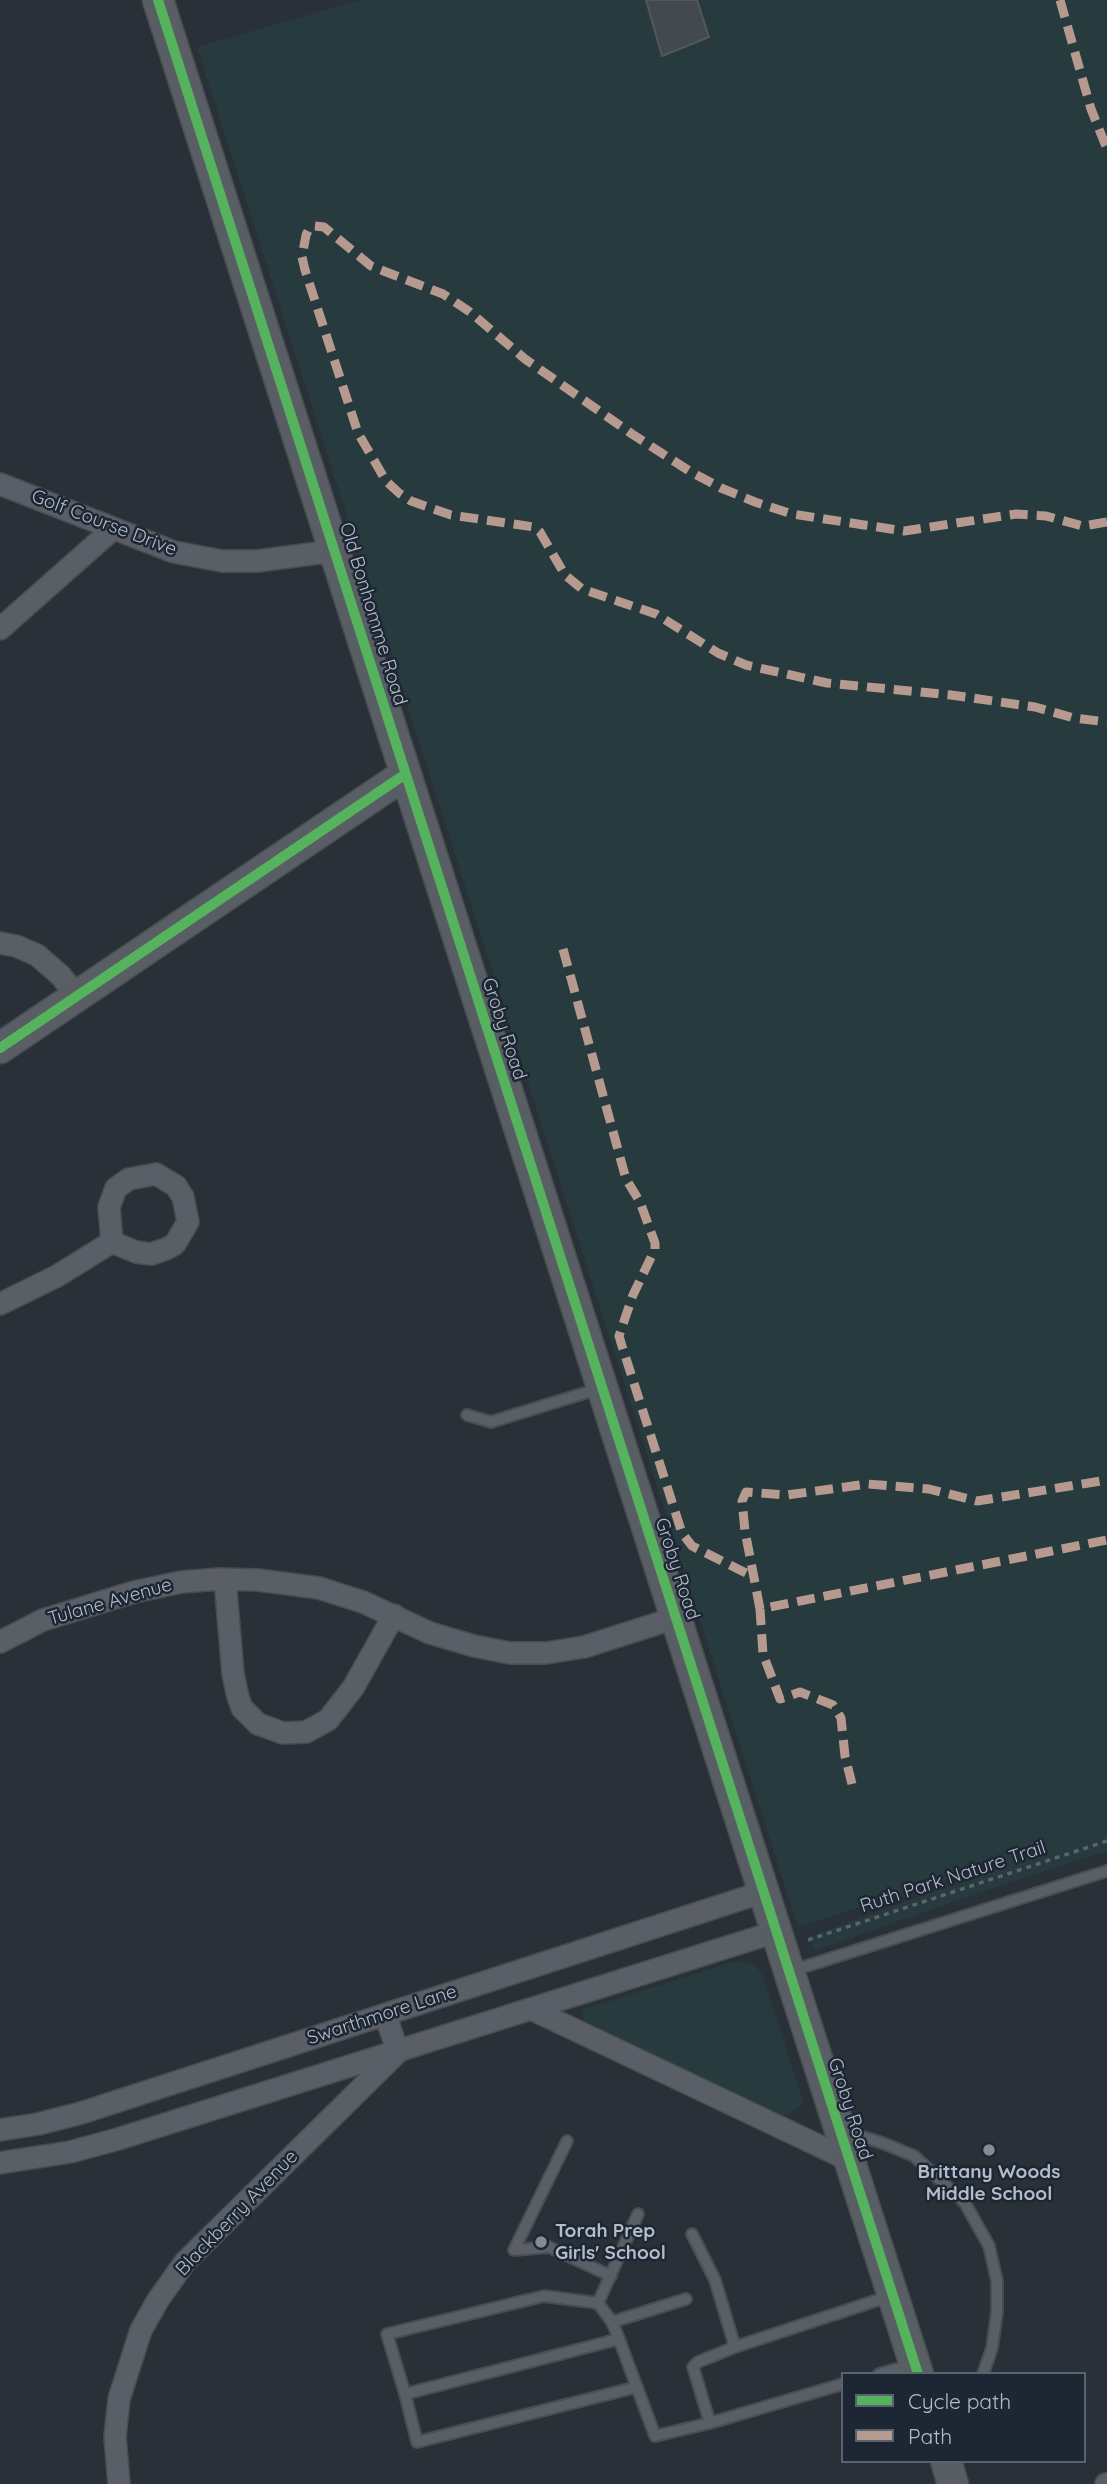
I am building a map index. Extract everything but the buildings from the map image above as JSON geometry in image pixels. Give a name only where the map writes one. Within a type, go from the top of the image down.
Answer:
[{"type":"street","name":"Old Bonhomme Road","points":[[158,0],[404,775]]},
{"type":"street","name":"Golf Course Drive","points":[[0,484],[174,552],[222,561],[257,561],[334,551]]},
{"type":"street","points":[[0,629],[113,529]]},
{"type":"street","points":[[0,1048],[404,775]]},
{"type":"street","name":"Groby Road","points":[[404,775],[916,2369]]},
{"type":"street","points":[[0,943],[37,955],[61,976],[76,995]]},
{"type":"street","points":[[0,1304],[57,1276],[113,1242]]},
{"type":"street","points":[[225,1579],[233,1674],[242,1708],[258,1724],[283,1733],[306,1732],[328,1720],[353,1688],[394,1615]]},
{"type":"street","name":"Tulane Avenue","points":[[0,1642],[43,1620],[134,1592],[181,1582],[225,1579],[258,1580],[319,1588],[363,1602],[430,1633],[474,1647],[510,1653],[546,1653],[584,1647],[675,1618]]},
{"type":"street","name":"Swarthmore Lane","points":[[0,2130],[81,2113],[762,1892]]},
{"type":"street","name":"Swarthmore Lane","points":[[0,2163],[70,2152],[94,2145],[398,2052],[775,1931]]},
{"type":"street","points":[[531,2008],[849,2160]]},
{"type":"street","points":[[385,2014],[398,2052]]},
{"type":"street","name":"Blackberry Avenue","points":[[119,2484],[115,2437],[119,2399],[141,2330],[158,2300],[185,2262],[398,2052]]},
{"type":"street","points":[[947,2463],[953,2484]]},
{"type":"lane","points":[[467,1415],[491,1422],[601,1388]]},
{"type":"lane","points":[[788,1972],[1107,1871]]},
{"type":"lane","points":[[838,2129],[914,2156],[965,2203],[989,2246],[997,2281],[997,2312],[992,2348],[984,2372]]},
{"type":"lane","points":[[568,2141],[514,2250],[550,2247],[611,2276]]},
{"type":"lane","points":[[598,2303],[638,2214]]},
{"type":"lane","points":[[692,2234],[715,2280],[736,2347]]},
{"type":"lane","points":[[710,2423],[693,2367],[698,2362],[892,2295]]},
{"type":"lane","points":[[637,2387],[417,2442],[387,2334],[544,2296],[598,2303],[612,2322],[619,2339],[637,2387],[655,2436],[710,2423],[841,2385]]},
{"type":"lane","points":[[612,2322],[687,2299]]},
{"type":"lane","points":[[404,2394],[619,2339]]},
{"type":"lane","points":[[894,2372],[916,2369]]},
{"type":"green space","points":[[360,0],[1107,0],[1107,1851],[814,1951],[811,1936],[975,1876],[973,1871],[798,1927],[197,47]]},
{"type":"green space","points":[[736,1961],[754,1964],[762,1974],[804,2103],[785,2117],[773,2116],[584,2020],[582,2013],[585,2009]]},
{"type":"marked path","points":[[1060,0],[1091,109],[1107,149]]},
{"type":"marked path","points":[[1107,522],[1083,526],[1046,516],[1016,514],[904,531],[792,514],[755,502],[691,472],[632,434],[525,359],[470,312],[443,294],[371,266],[324,227],[314,226],[306,235],[302,257],[305,270],[358,433],[386,481],[411,501],[451,515],[534,527],[540,532],[565,575],[582,589],[656,614],[718,653],[746,665],[827,683],[951,695],[1035,707],[1074,718],[1107,722]]},
{"type":"marked path","points":[[563,949],[626,1179],[640,1202],[655,1243],[655,1249],[633,1295],[619,1336],[622,1346],[682,1533],[692,1546],[754,1577]]},
{"type":"marked path","points":[[760,1609],[745,1531],[742,1501],[746,1492],[787,1495],[867,1484],[929,1489],[977,1501],[1107,1480]]},
{"type":"marked path","points":[[852,1784],[845,1756],[841,1718],[833,1705],[800,1692],[780,1699],[763,1654],[760,1609],[1107,1540]]},
{"type":"cycle path","points":[[158,0],[917,2372]]},
{"type":"cycle path","points":[[0,1048],[404,775]]},
{"type":"place","name":"Brittany Woods Middle School","points":[[989,2150]]},
{"type":"place","name":"Torah Prep Girls' School","points":[[541,2242]]}]
